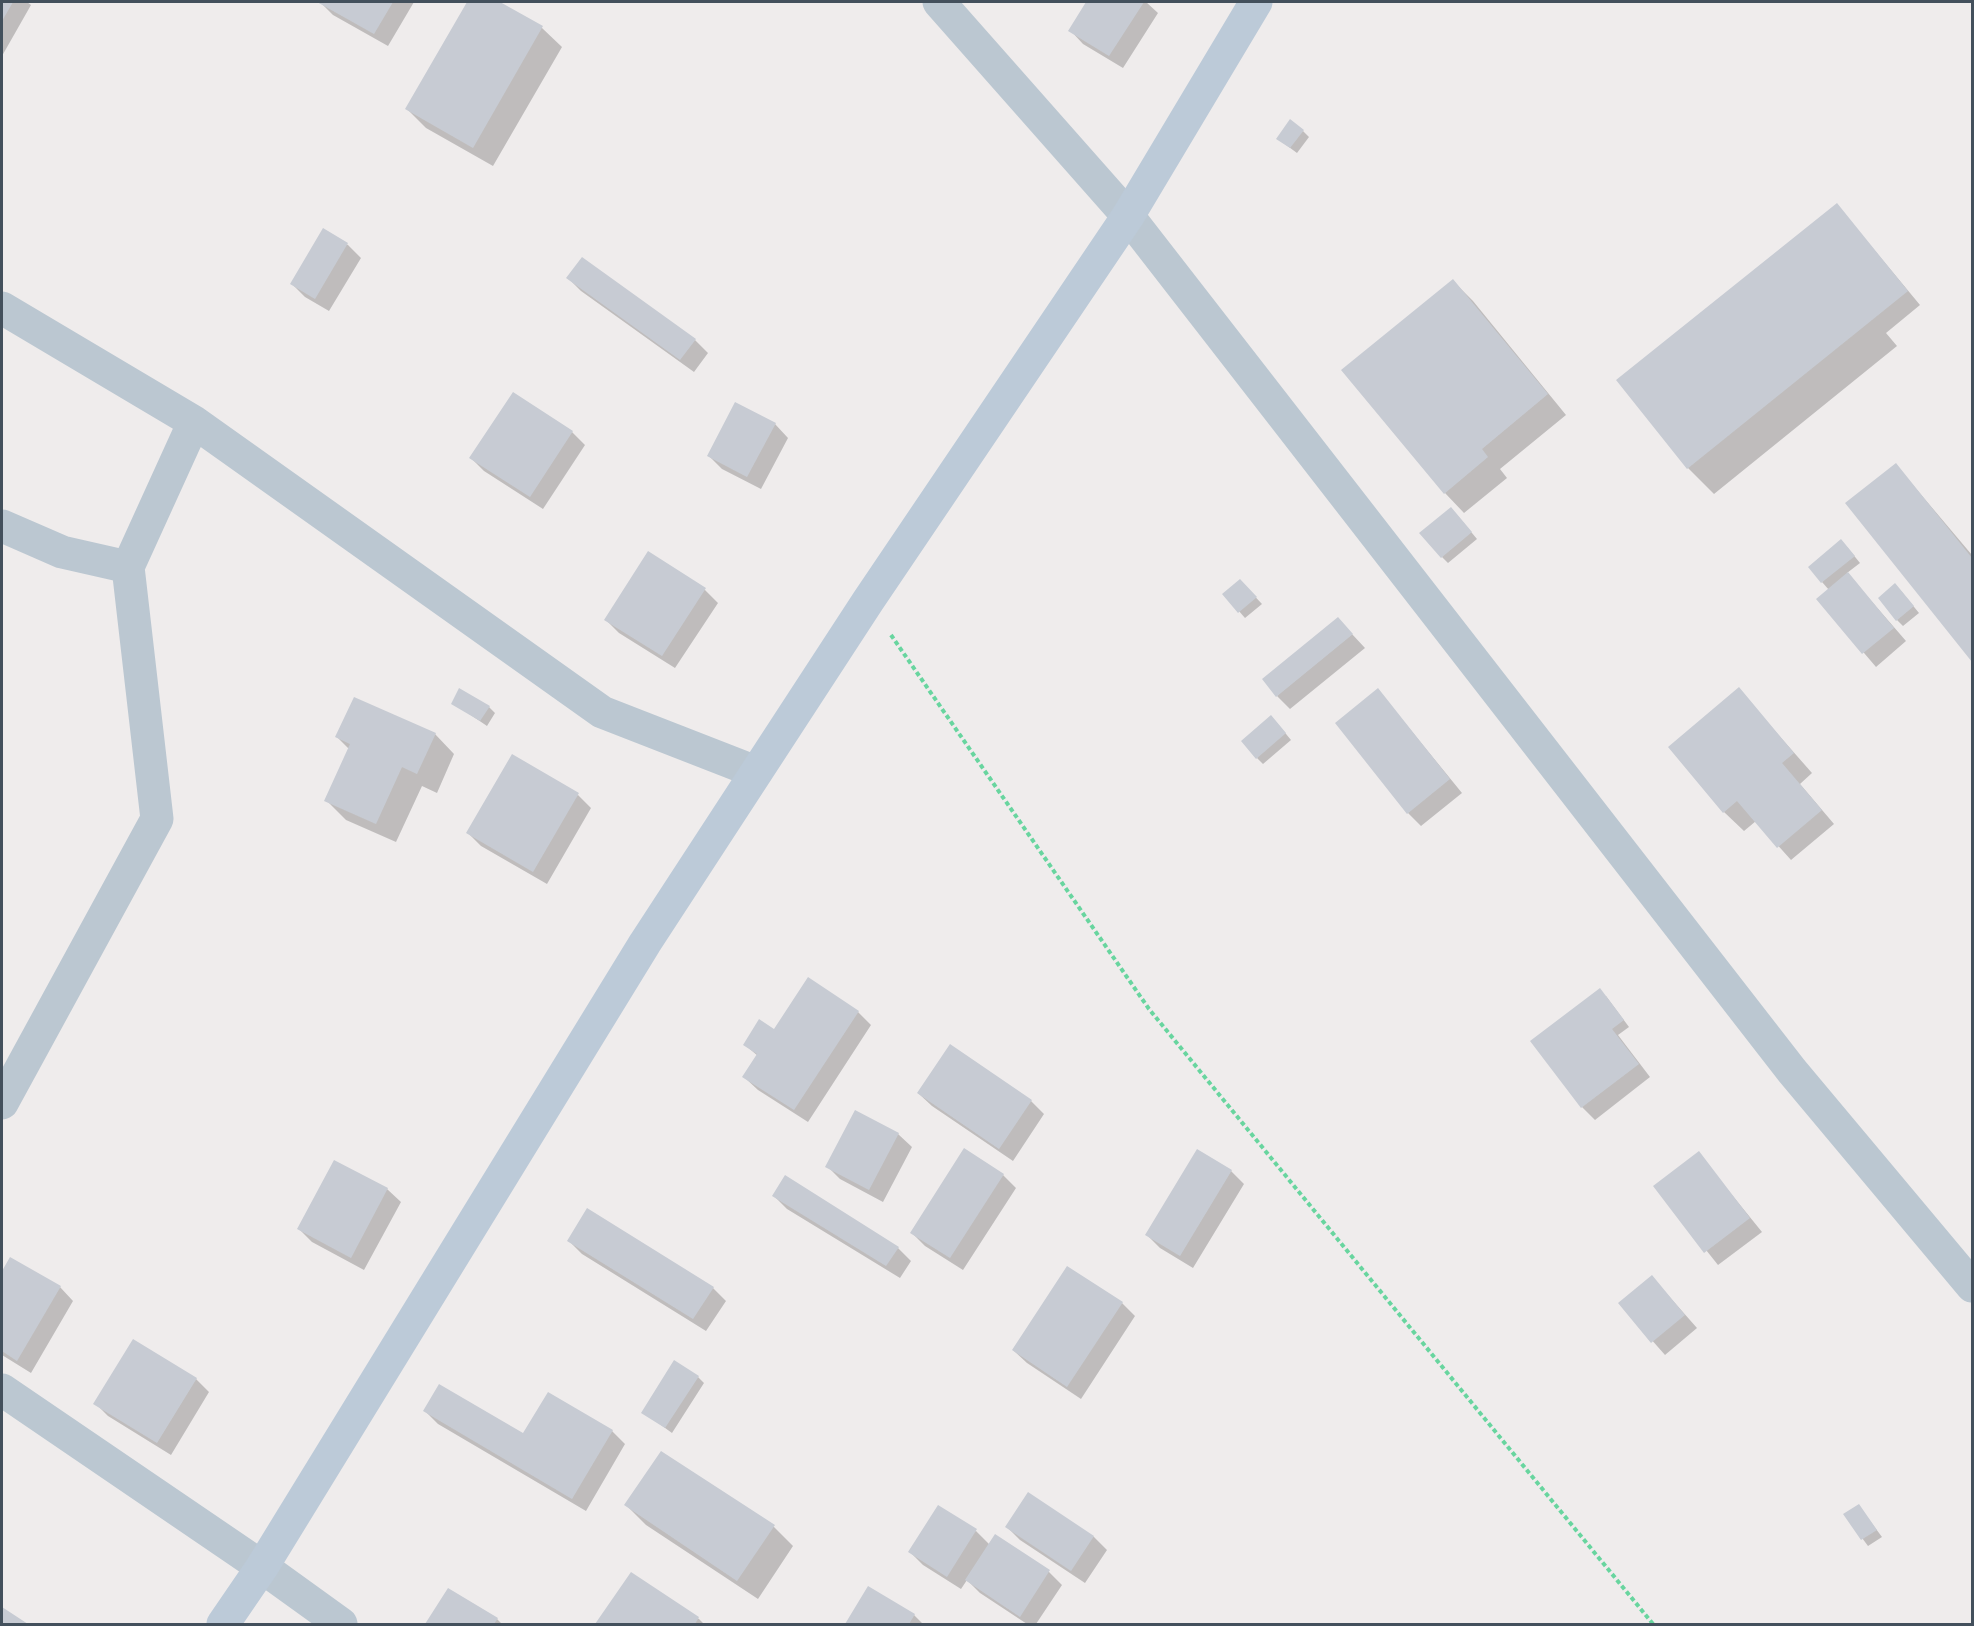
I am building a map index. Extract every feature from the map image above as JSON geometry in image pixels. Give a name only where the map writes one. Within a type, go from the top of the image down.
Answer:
[{"type":"street","points":[[939,2],[1128,216],[1792,1071],[1972,1286]]},
{"type":"street","points":[[223,1624],[262,1567],[645,943],[868,601],[1128,216],[1256,2]]},
{"type":"street","points":[[2,308],[194,422],[602,712],[756,772]]},
{"type":"street","points":[[2,1103],[157,819],[128,567],[194,422]]},
{"type":"street","points":[[2,526],[62,552],[128,567]]},
{"type":"street","points":[[2,1390],[262,1567],[341,1624]]},
{"type":"path","points":[[868,601],[1149,1009],[1653,1624]]},
{"type":"building","points":[[2,2],[13,2],[2,21]]},
{"type":"building","points":[[317,2],[393,2],[374,34]]},
{"type":"building","points":[[467,2],[500,2],[543,26],[473,148],[405,109]]},
{"type":"building","points":[[1086,2],[1144,2],[1109,56],[1068,31]]},
{"type":"building","points":[[1290,119],[1304,130],[1290,148],[1276,139]]},
{"type":"building","points":[[1837,203],[1908,291],[1687,469],[1616,380]]},
{"type":"building","points":[[323,228],[348,243],[315,299],[290,284]]},
{"type":"building","points":[[582,257],[696,339],[680,360],[566,278]]},
{"type":"building","points":[[1453,279],[1548,394],[1482,449],[1488,457],[1444,494],[1341,370]]},
{"type":"building","points":[[513,392],[573,431],[530,497],[469,458]]},
{"type":"building","points":[[735,402],[776,423],[747,477],[707,456]]},
{"type":"building","points":[[1896,463],[1972,558],[1972,662],[1845,503]]},
{"type":"building","points":[[1451,507],[1472,532],[1441,558],[1419,533]]},
{"type":"building","points":[[1841,539],[1855,556],[1821,583],[1808,567]]},
{"type":"building","points":[[648,551],[706,588],[662,656],[604,620]]},
{"type":"building","points":[[1848,572],[1894,628],[1862,654],[1816,599]]},
{"type":"building","points":[[1240,579],[1257,597],[1238,613],[1222,594]]},
{"type":"building","points":[[1895,583],[1914,606],[1896,621],[1878,598]]},
{"type":"building","points":[[1338,617],[1353,634],[1276,697],[1262,679]]},
{"type":"building","points":[[1739,687],[1794,753],[1782,763],[1822,810],[1777,848],[1737,801],[1723,813],[1668,747]]},
{"type":"building","points":[[459,688],[490,706],[480,721],[451,704]]},
{"type":"building","points":[[1378,688],[1450,779],[1407,814],[1335,723]]},
{"type":"building","points":[[354,697],[436,733],[417,774],[402,767],[376,824],[324,801],[350,744],[335,737]]},
{"type":"building","points":[[1271,715],[1286,733],[1256,759],[1241,741]]},
{"type":"building","points":[[512,754],[579,793],[533,872],[466,833]]},
{"type":"building","points":[[808,977],[859,1011],[794,1110],[742,1077],[757,1054],[743,1045],[759,1019],[774,1029]]},
{"type":"building","points":[[1600,988],[1624,1020],[1612,1029],[1639,1064],[1581,1108],[1530,1041]]},
{"type":"building","points":[[950,1044],[1032,1100],[999,1149],[917,1093]]},
{"type":"building","points":[[855,1110],[899,1133],[869,1190],[825,1167]]},
{"type":"building","points":[[964,1148],[1004,1174],[950,1258],[910,1233]]},
{"type":"building","points":[[1197,1149],[1232,1170],[1180,1256],[1145,1235]]},
{"type":"building","points":[[1699,1151],[1750,1218],[1704,1253],[1653,1186]]},
{"type":"building","points":[[334,1160],[388,1188],[351,1258],[297,1229]]},
{"type":"building","points":[[785,1175],[899,1247],[886,1266],[772,1196]]},
{"type":"building","points":[[587,1208],[714,1287],[693,1319],[567,1241]]},
{"type":"building","points":[[10,1257],[61,1286],[17,1361],[2,1351],[2,1271]]},
{"type":"building","points":[[1067,1266],[1123,1302],[1067,1387],[1012,1350]]},
{"type":"building","points":[[1652,1275],[1685,1315],[1651,1343],[1618,1303]]},
{"type":"building","points":[[133,1339],[197,1378],[157,1443],[93,1404]]},
{"type":"building","points":[[674,1360],[699,1376],[665,1428],[641,1413]]},
{"type":"building","points":[[439,1384],[523,1433],[548,1392],[613,1430],[572,1499],[423,1411]]},
{"type":"building","points":[[661,1451],[775,1525],[737,1581],[624,1505]]},
{"type":"building","points":[[1028,1492],[1094,1536],[1071,1571],[1005,1527]]},
{"type":"building","points":[[1859,1504],[1877,1530],[1861,1540],[1843,1514]]},
{"type":"building","points":[[938,1505],[977,1529],[947,1577],[908,1552]]},
{"type":"building","points":[[995,1534],[1050,1570],[1020,1617],[965,1580]]},
{"type":"building","points":[[631,1572],[699,1617],[695,1624],[595,1624]]},
{"type":"building","points":[[868,1586],[915,1614],[909,1624],[845,1624]]},
{"type":"building","points":[[448,1588],[498,1618],[494,1624],[425,1624]]},
{"type":"building","points":[[2,1607],[28,1624],[2,1624]]}]
